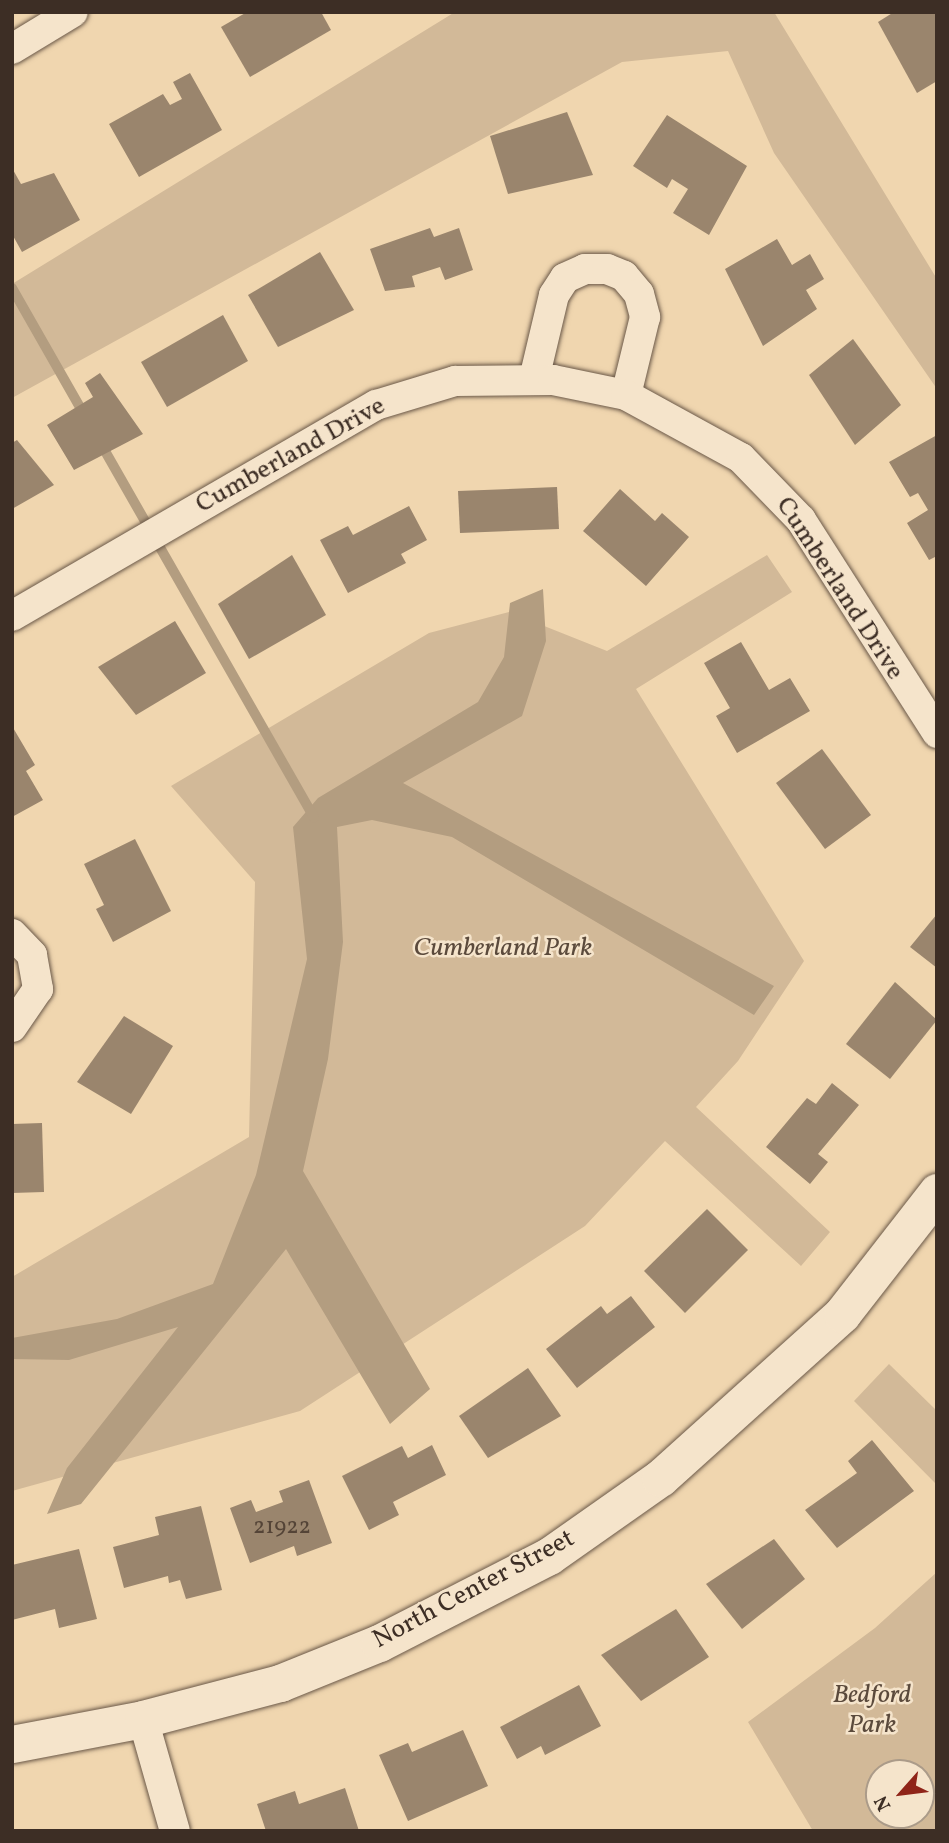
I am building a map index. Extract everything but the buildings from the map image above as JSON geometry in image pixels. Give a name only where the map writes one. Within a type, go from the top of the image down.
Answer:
[{"type":"street","points":[[12,49],[73,12]]},
{"type":"street","points":[[534,379],[554,295],[575,274],[607,269],[624,276],[639,294],[645,317],[626,395]]},
{"type":"street","name":"Cumberland Drive","points":[[12,616],[376,405],[456,382],[534,379],[626,395],[700,430],[772,487],[801,520],[937,733]]},
{"type":"street","points":[[12,934],[32,955],[38,989],[12,1027]]},
{"type":"street","name":"North Center Street","points":[[12,1744],[143,1720],[279,1683],[379,1643],[549,1556],[660,1478],[842,1314],[937,1192]]},
{"type":"street","points":[[143,1720],[175,1831]]},
{"type":"green space","points":[[455,12],[774,12],[937,279],[937,389],[774,153],[728,51],[622,62],[12,398],[12,284]]},
{"type":"green space","name":"Cumberland Park","points":[[767,555],[792,592],[636,689],[804,961],[738,1061],[696,1107],[830,1232],[801,1266],[665,1141],[585,1226],[300,1411],[12,1491],[12,1277],[249,1137],[255,882],[171,786],[429,633],[509,612],[607,651]]},
{"type":"green space","points":[[889,1364],[937,1411],[937,1485],[854,1401]]},
{"type":"green space","name":"Bedford Park","points":[[937,1572],[937,1831],[813,1831],[748,1722],[875,1628]]},
{"type":"shaded area","points":[[543,589],[546,641],[522,716],[403,783],[774,986],[754,1015],[452,837],[372,820],[337,827],[343,942],[328,1059],[303,1171],[430,1389],[390,1424],[286,1249],[81,1504],[47,1514],[67,1468],[178,1327],[69,1360],[12,1359],[12,1338],[117,1319],[213,1284],[256,1175],[307,959],[293,827],[318,798],[478,702],[504,657],[510,603]]},
{"type":"waterway","points":[[12,288],[85,416]]},
{"type":"waterway","points":[[101,444],[314,817]]}]
